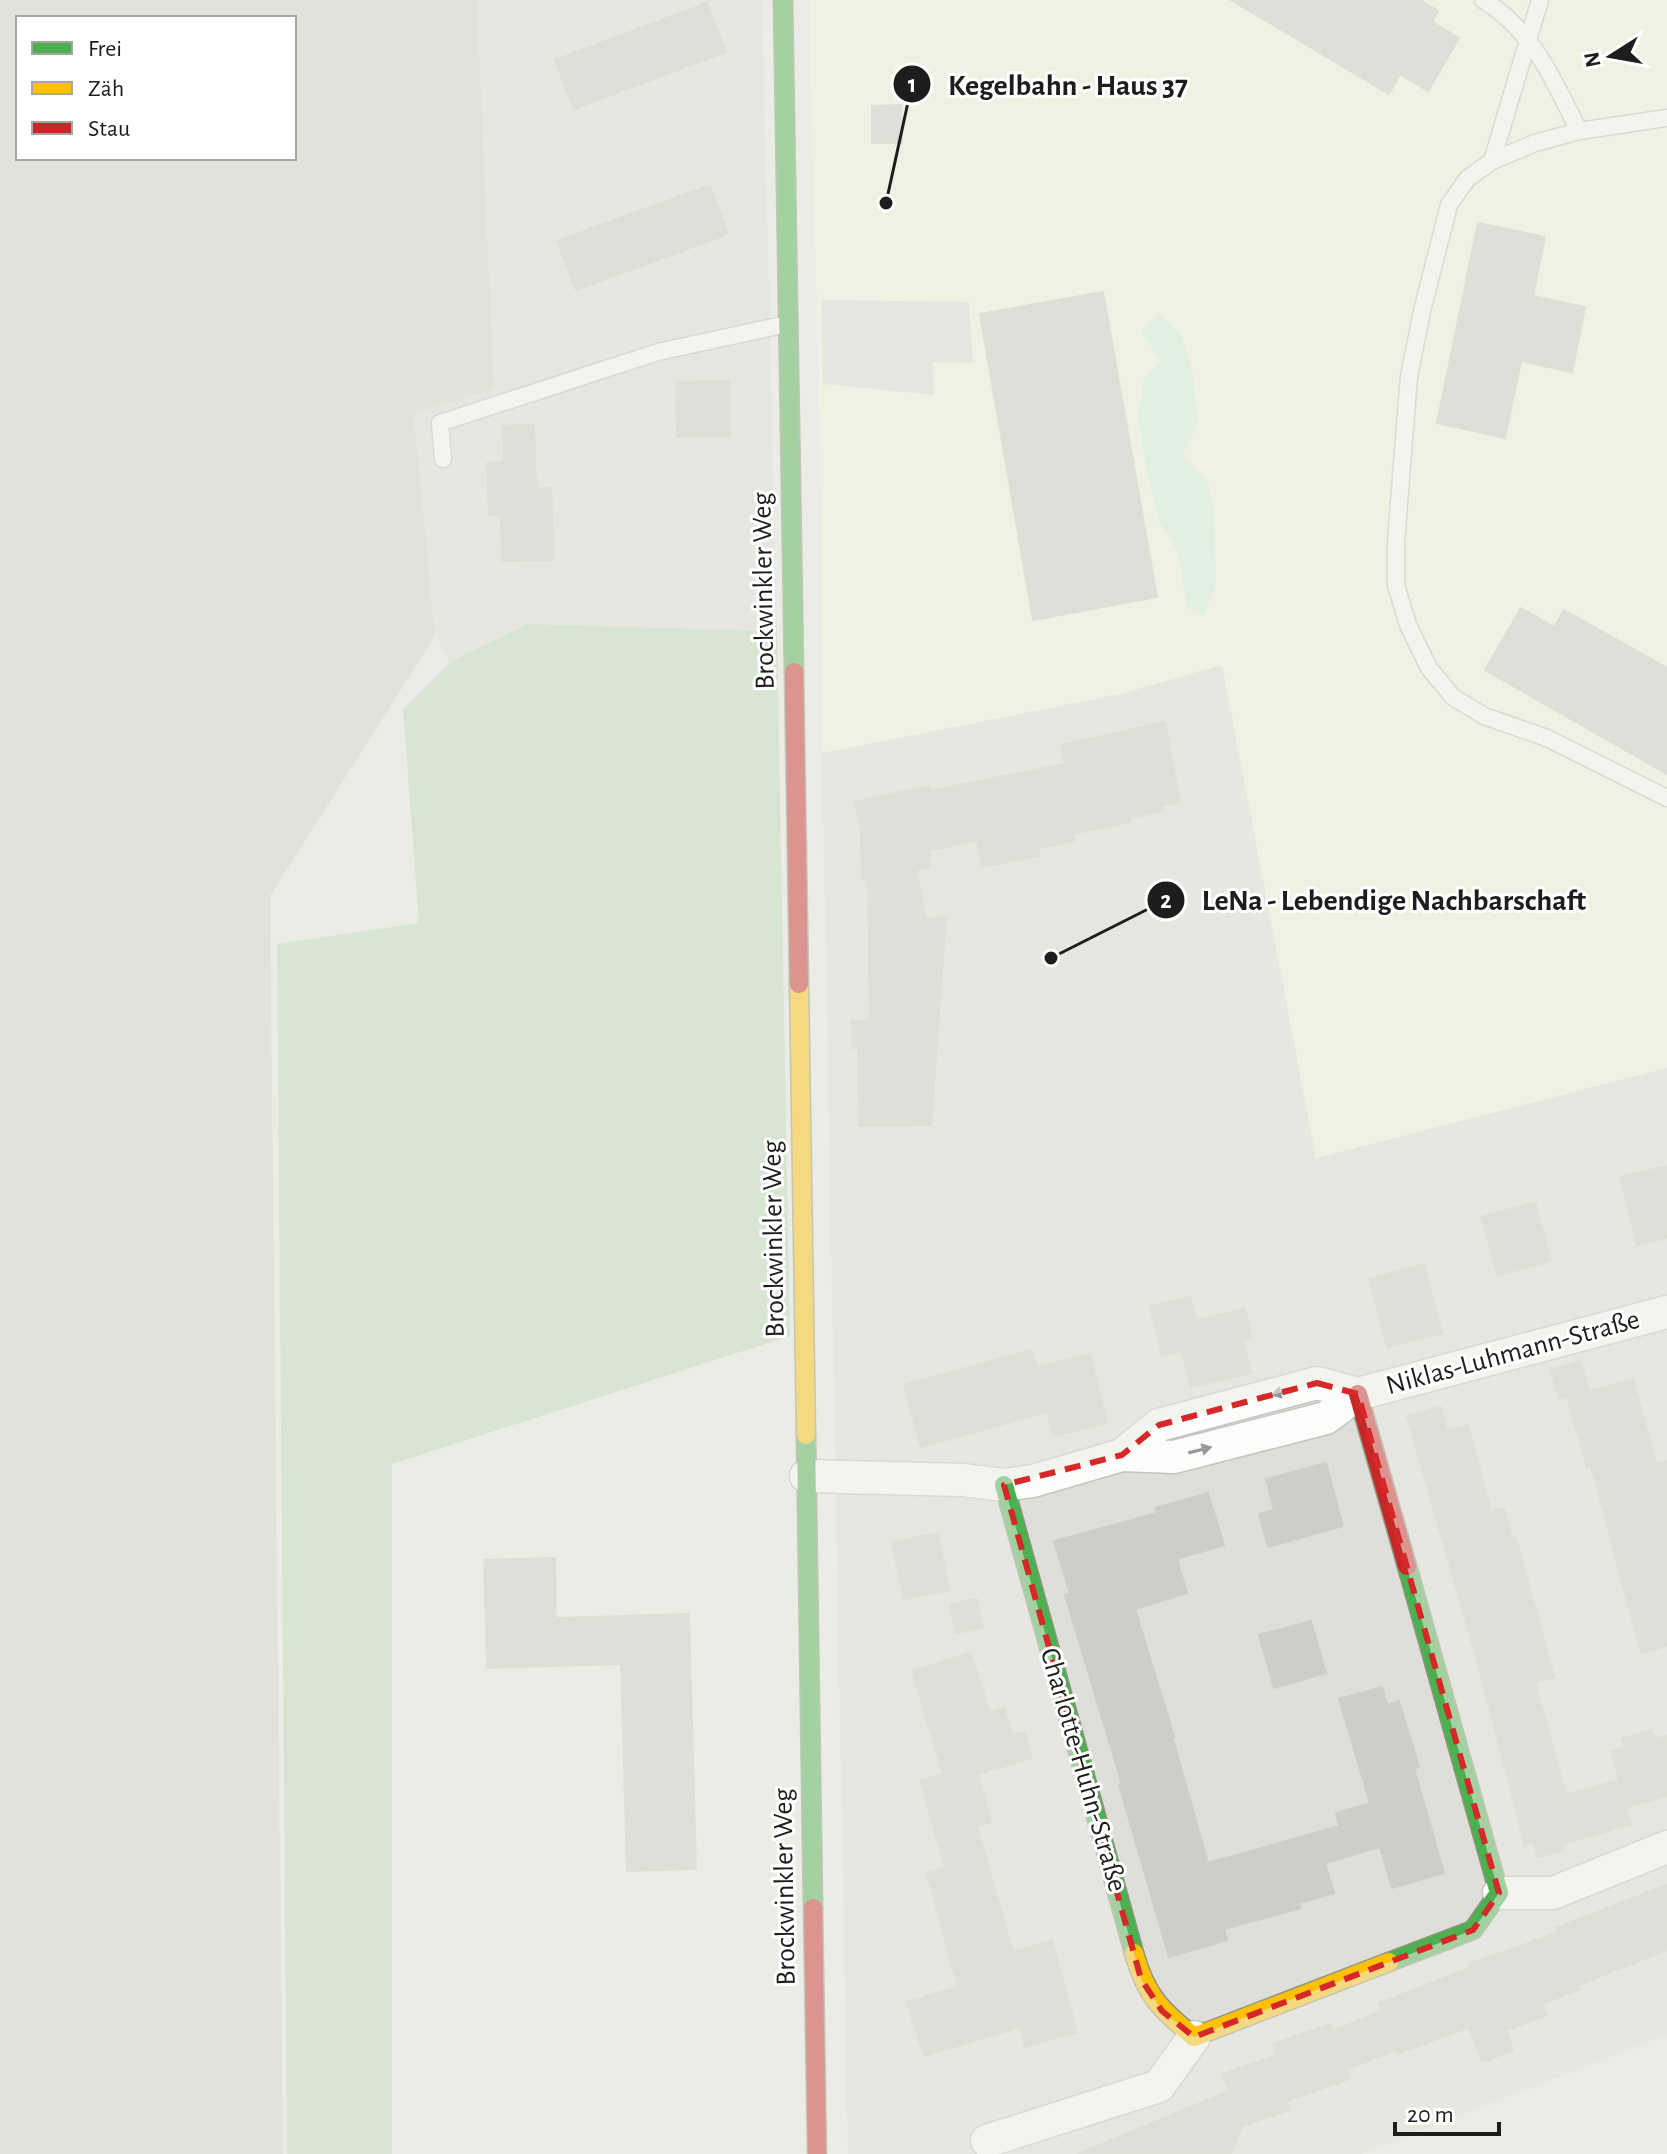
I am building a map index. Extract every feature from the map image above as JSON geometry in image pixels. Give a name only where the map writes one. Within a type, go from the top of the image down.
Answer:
[{"type":"street","name":"Brockwinkler Weg","points":[[783,0],[817,2154]]},
{"type":"street","name":"Niklas-Luhmann-Straße","points":[[806,1476],[963,1480],[1004,1485],[1033,1481],[1122,1455],[1174,1457],[1326,1418],[1358,1394],[1667,1312]]},
{"type":"street","points":[[1358,1394],[1499,1893]]},
{"type":"street","name":"Charlotte-Huhn-Straße","points":[[1004,1485],[1141,1979],[1162,2011],[1194,2037]]},
{"type":"street","points":[[1499,1893],[1553,1893],[1667,1847]]},
{"type":"street","points":[[987,2141],[1159,2086],[1194,2037],[1473,1930],[1499,1893]]},
{"type":"lane","points":[[1483,0],[1507,17],[1530,40],[1579,131]]},
{"type":"lane","points":[[1492,161],[1540,0]]},
{"type":"lane","points":[[1667,118],[1579,131],[1535,143],[1492,161],[1467,179],[1449,205],[1409,376],[1396,541],[1396,585],[1408,625],[1429,668],[1453,697],[1484,716],[1547,738],[1667,798]]},
{"type":"lane","points":[[443,459],[440,423],[658,352],[788,323]]},
{"type":"highlighted area","points":[[1317,1383],[1358,1394],[1499,1893],[1473,1930],[1194,2037],[1162,2011],[1141,1979],[1004,1485],[1122,1455],[1159,1425]]},
{"type":"shaded area","points":[[0,0],[477,0],[494,388],[414,414],[435,636],[270,896],[283,2154],[0,2154]]},
{"type":"shaded area","points":[[477,0],[762,0],[777,631],[528,624],[450,662],[435,636],[414,414],[494,387]]},
{"type":"shaded area","points":[[809,0],[1667,0],[1667,1068],[1316,1158],[1222,665],[1120,694],[822,753],[821,487]]},
{"type":"shaded area","points":[[821,300],[969,302],[973,363],[933,362],[934,395],[823,384]]},
{"type":"shaded area","points":[[1158,314],[1181,335],[1192,369],[1198,421],[1183,455],[1208,482],[1214,510],[1216,585],[1204,615],[1187,607],[1178,553],[1158,518],[1138,417],[1145,377],[1161,361],[1141,332]]},
{"type":"shaded area","points":[[1223,665],[1316,1158],[1667,1068],[1667,2035],[1361,2154],[848,2154],[822,753],[1120,694]]},
{"type":"green space","points":[[528,624],[777,631],[790,1336],[392,1464],[392,2154],[287,2154],[277,944],[419,923],[403,709],[450,662]]},
{"type":"building","points":[[1231,0],[1420,0],[1438,11],[1432,22],[1459,38],[1428,91],[1400,74],[1389,94]]},
{"type":"building","points":[[707,3],[726,52],[574,109],[555,60]]},
{"type":"building","points":[[901,105],[902,143],[872,143],[872,106]]},
{"type":"building","points":[[710,185],[728,234],[576,290],[557,241]]},
{"type":"building","points":[[1478,223],[1545,237],[1533,296],[1585,307],[1572,372],[1521,361],[1505,438],[1437,423]]},
{"type":"building","points":[[1103,292],[1157,597],[1033,620],[980,314]]},
{"type":"building","points":[[730,381],[730,436],[677,437],[676,382]]},
{"type":"building","points":[[534,425],[536,489],[551,488],[554,560],[502,561],[501,515],[489,515],[487,463],[504,462],[503,426]]},
{"type":"building","points":[[1521,608],[1554,627],[1564,610],[1667,668],[1667,774],[1485,670]]},
{"type":"building","points":[[1165,722],[1180,802],[1162,806],[1163,811],[1129,818],[1130,822],[1072,834],[1074,841],[1038,848],[1039,856],[982,867],[977,841],[930,850],[930,867],[916,870],[926,919],[946,917],[931,1125],[859,1126],[858,1048],[852,1048],[852,1021],[870,1021],[868,879],[862,880],[861,831],[855,802],[928,786],[929,791],[1065,764],[1061,745]]},
{"type":"building","points":[[1667,1166],[1667,1238],[1637,1245],[1620,1177]]},
{"type":"building","points":[[1535,1202],[1551,1261],[1498,1275],[1481,1217]]},
{"type":"building","points":[[1424,1264],[1442,1333],[1387,1347],[1369,1279]]},
{"type":"building","points":[[1190,1297],[1196,1320],[1245,1309],[1252,1339],[1243,1341],[1251,1373],[1191,1387],[1182,1351],[1162,1356],[1150,1306]]},
{"type":"building","points":[[1032,1350],[1037,1367],[1090,1354],[1107,1423],[1053,1436],[1047,1412],[921,1447],[904,1385]]},
{"type":"building","points":[[1581,1361],[1589,1391],[1633,1379],[1656,1464],[1667,1461],[1667,1646],[1641,1653],[1591,1465],[1587,1467],[1567,1397],[1559,1399],[1551,1370]]},
{"type":"building","points":[[1441,1407],[1447,1431],[1468,1425],[1491,1511],[1504,1508],[1512,1539],[1516,1538],[1554,1677],[1535,1682],[1566,1795],[1619,1780],[1611,1752],[1624,1748],[1621,1739],[1652,1730],[1655,1739],[1667,1736],[1667,1796],[1626,1807],[1631,1824],[1563,1844],[1564,1850],[1538,1857],[1534,1842],[1525,1845],[1477,1660],[1407,1416]]},
{"type":"building","points":[[1326,1463],[1343,1526],[1268,1547],[1259,1514],[1274,1510],[1266,1479]]},
{"type":"building","points":[[1208,1493],[1224,1545],[1177,1559],[1187,1593],[1135,1609],[1174,1736],[1208,1863],[1339,1826],[1336,1813],[1370,1803],[1339,1699],[1382,1687],[1387,1705],[1399,1701],[1419,1767],[1414,1768],[1444,1873],[1392,1888],[1380,1847],[1325,1863],[1334,1893],[1299,1903],[1301,1908],[1224,1929],[1227,1940],[1169,1957],[1119,1785],[1122,1784],[1065,1595],[1070,1594],[1054,1541],[1157,1513],[1155,1508]]},
{"type":"building","points":[[938,1533],[949,1590],[904,1599],[892,1542]]},
{"type":"building","points":[[555,1558],[556,1618],[689,1614],[696,1869],[627,1871],[621,1664],[487,1668],[484,1560]]},
{"type":"building","points":[[977,1599],[983,1628],[956,1633],[950,1604]]},
{"type":"building","points":[[1311,1621],[1326,1673],[1274,1688],[1259,1635]]},
{"type":"building","points":[[971,1653],[990,1713],[1004,1708],[1012,1735],[1025,1732],[1032,1758],[978,1774],[991,1822],[977,1826],[1013,1952],[1052,1941],[1077,2032],[1025,2047],[1020,2027],[924,2056],[907,2002],[958,1987],[927,1873],[945,1868],[920,1780],[943,1774],[912,1671]]},
{"type":"building","points":[[1667,1885],[1667,1950],[1578,1985],[1580,1989],[1542,2004],[1546,2016],[1506,2030],[1513,2051],[1482,2062],[1469,2027],[1398,2054],[1397,2050],[1346,2069],[1349,2079],[1286,2101],[1289,2110],[1242,2126],[1231,2154],[1078,2154],[1229,2091],[1223,2074],[1277,2055],[1273,2044],[1330,2024],[1332,2031],[1382,2011],[1379,2003],[1470,1968],[1469,1964],[1557,1933],[1556,1928]]},
{"type":"traffic: fast","points":[[783,0],[794,672]]},
{"type":"traffic: fast","points":[[806,1435],[813,1908]]},
{"type":"traffic: fast","points":[[1004,1485],[1134,1953]]},
{"type":"traffic: fast","points":[[1389,1962],[1473,1930],[1499,1893],[1407,1566]]},
{"type":"traffic: slow","points":[[799,984],[806,1435]]},
{"type":"traffic: slow","points":[[1134,1953],[1156,2001],[1194,2037],[1389,1962]]},
{"type":"traffic: jam","points":[[794,672],[799,984]]},
{"type":"traffic: jam","points":[[1358,1394],[1407,1566]]},
{"type":"traffic: jam","points":[[813,1908],[817,2154]]},
{"type":"place","name":"Kegelbahn - Haus 37","points":[[886,203]]},
{"type":"place","name":"LeNa - Lebendige Nachbarschaft","points":[[1051,958]]}]
